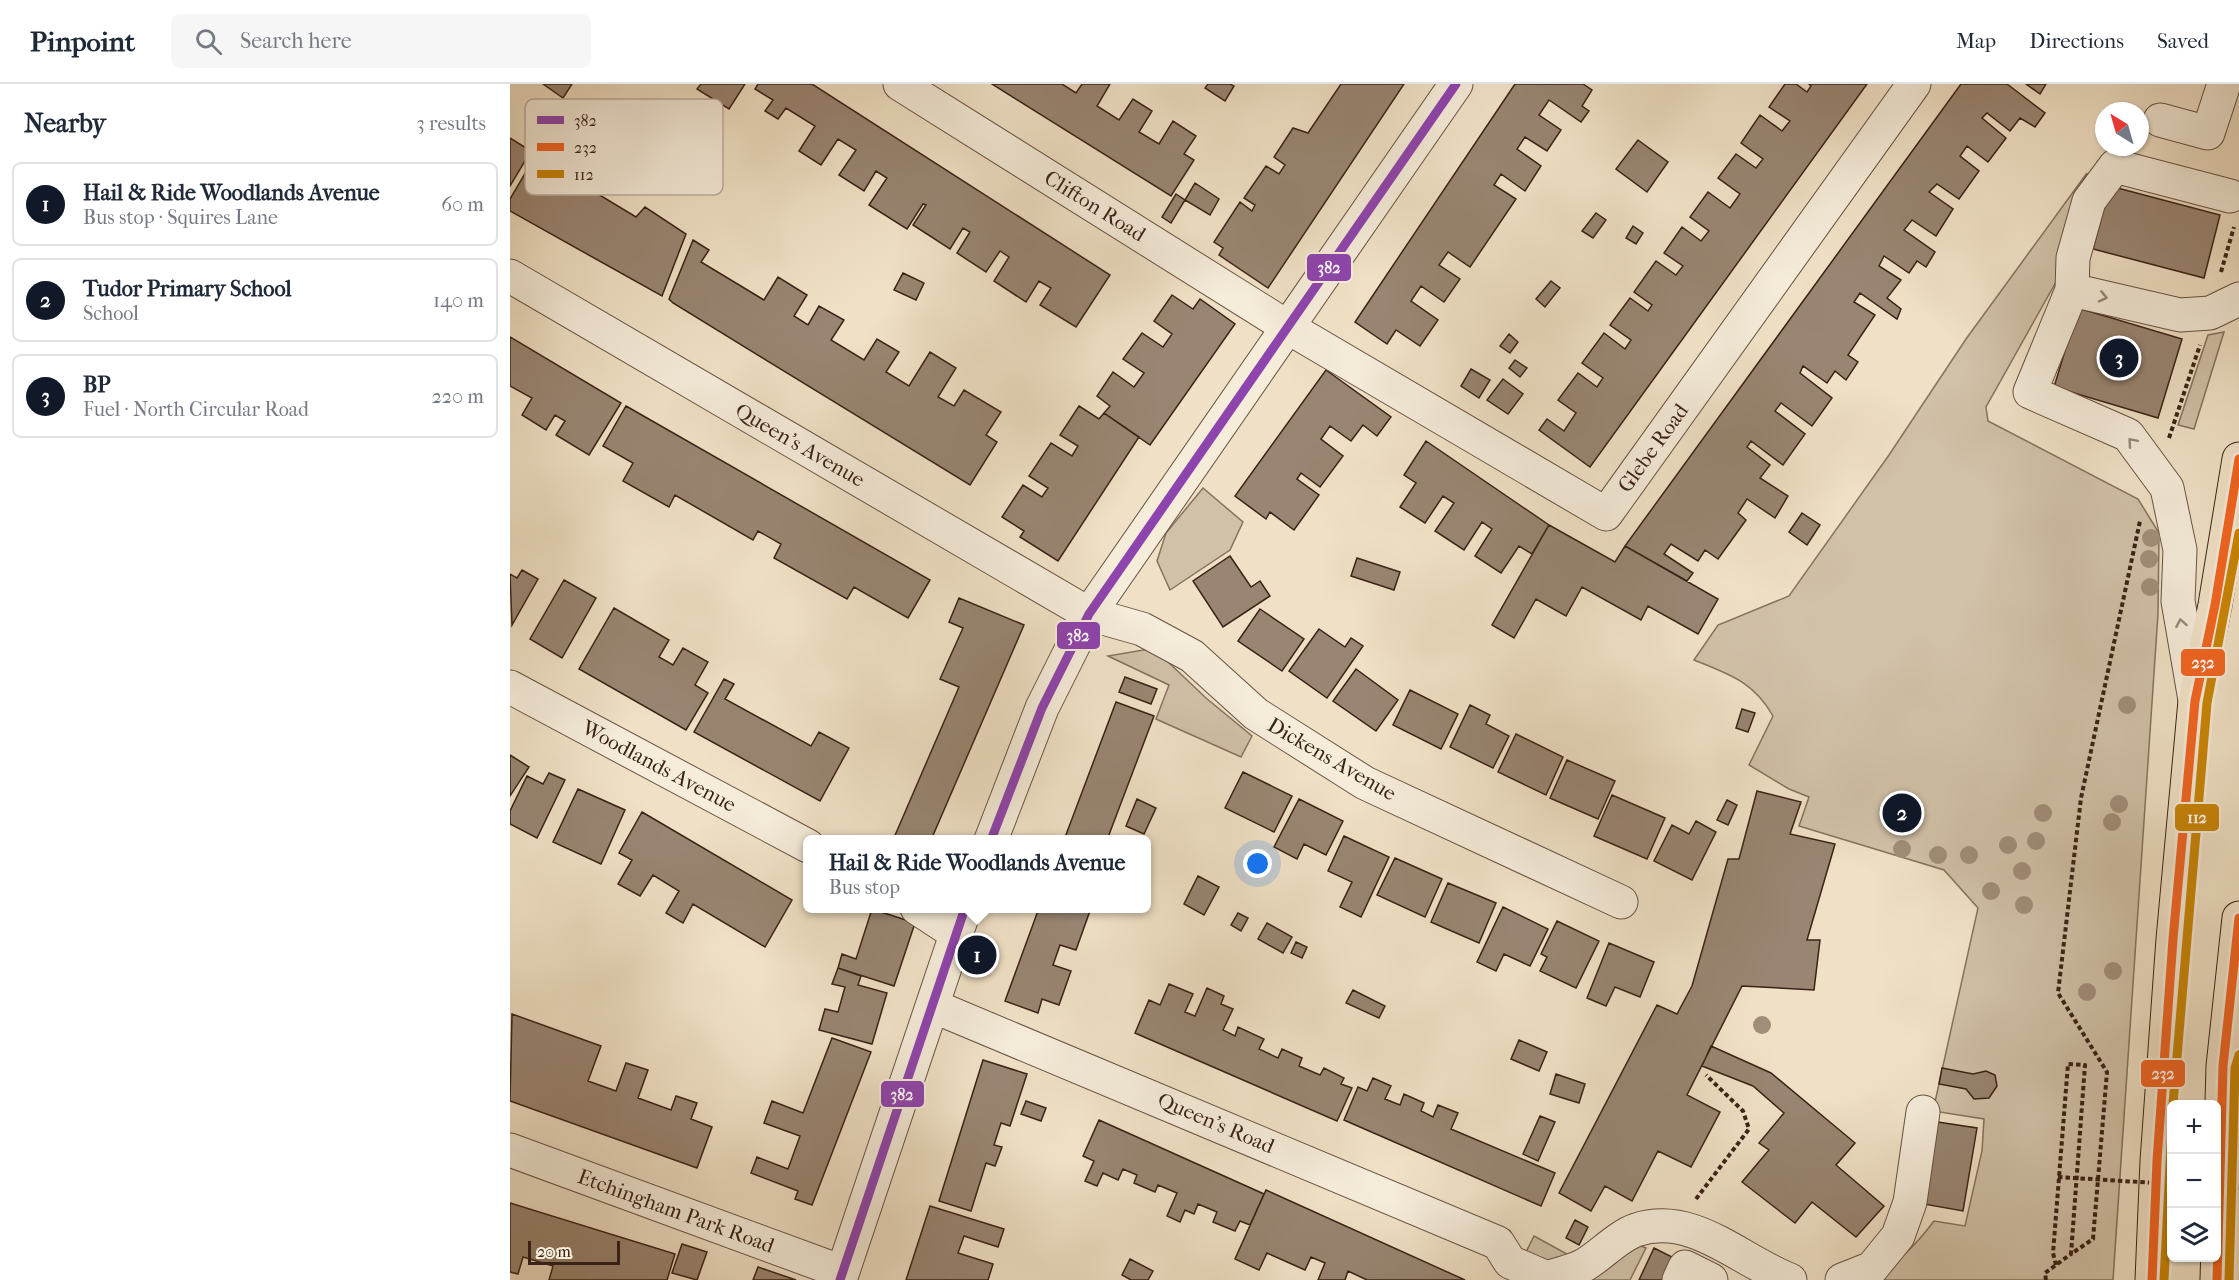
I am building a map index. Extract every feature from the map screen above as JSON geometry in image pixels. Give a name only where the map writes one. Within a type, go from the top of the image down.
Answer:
[{"type":"highway","points":[[2152,1280],[2157,1161],[2172,939],[2195,701],[2215,605],[2239,459]]},
{"type":"highway","points":[[2217,1280],[2223,1066],[2239,918]]},
{"type":"highway","points":[[2223,1066],[2239,1016]]},
{"type":"street","name":"Clifton Road","points":[[900,84],[1289,328]]},
{"type":"street","points":[[993,835],[1042,708],[1089,614],[1456,84]]},
{"type":"street","name":"Glebe Road","points":[[1289,328],[1606,514],[1914,84]]},
{"type":"street","points":[[2160,120],[2208,134],[2224,84]]},
{"type":"street","points":[[2195,701],[2178,601],[2180,550],[2167,488],[2128,435],[2030,392],[2072,290],[2073,258],[2089,201],[2115,166],[2233,208]]},
{"type":"street","name":"Queen's Avenue","points":[[510,276],[1089,614]]},
{"type":"street","points":[[2072,290],[2180,315],[2210,313],[2239,299]]},
{"type":"street","name":"Dickens Avenue","points":[[1089,614],[1142,629],[1192,656],[1256,714],[1365,783],[1621,902]]},
{"type":"street","name":"Woodlands Avenue","points":[[510,687],[803,844]]},
{"type":"street","points":[[841,1276],[960,921],[931,913]]},
{"type":"street","name":"Queen's Road","points":[[933,1006],[1498,1243],[1510,1262],[1547,1278],[1584,1265],[1634,1230],[1664,1224],[1675,1226]]},
{"type":"street","points":[[1842,1280],[1872,1268],[1898,1236],[1910,1202],[1923,1112]]},
{"type":"street","name":"Etchingham Park Road","points":[[510,1149],[841,1276]]},
{"type":"street","points":[[1675,1226],[1694,1230],[1769,1272],[1790,1280]]},
{"type":"street","points":[[1679,1280],[1684,1267],[1711,1280]]},
{"type":"path","points":[[2046,1280],[2046,1273],[2094,1239],[2107,1072],[2058,993],[2081,798],[2140,520],[2210,313],[2233,208]]},
{"type":"path","points":[[2056,1265],[2053,1253],[2068,1064],[2085,1065],[2071,1254]]},
{"type":"path","points":[[1675,1226],[1749,1129],[1743,1111],[1706,1075]]},
{"type":"path","points":[[2058,1177],[2167,1184]]},
{"type":"path","points":[[2221,1187],[2239,1188]]},
{"type":"shaded area","points":[[2087,173],[2063,232],[2061,273],[1986,407],[1988,421],[2138,499],[2159,533],[2158,614],[2113,1280],[1867,1280],[1904,1255],[1934,1221],[1965,1226],[1982,1151],[1984,1119],[1933,1111],[1978,908],[1944,870],[1799,826],[1809,797],[1789,789],[1749,765],[1773,716],[1766,704],[1740,680],[1694,660],[1718,625],[1789,596],[1889,455],[1966,339]]},
{"type":"shaded area","points":[[2224,332],[2194,429],[2178,425],[2208,335]]},
{"type":"shaded area","points":[[1203,488],[1243,522],[1230,550],[1170,590],[1157,561],[1166,533]]},
{"type":"shaded area","points":[[1149,649],[1166,660],[1206,698],[1252,736],[1241,757],[1156,719],[1169,685],[1108,656]]},
{"type":"shaded area","points":[[1534,1236],[1576,1259],[1567,1266],[1522,1260]]},
{"type":"shaded area","points":[[1630,1242],[1646,1248],[1630,1280],[1584,1280]]},
{"type":"building","points":[[543,84],[572,84],[563,98]]},
{"type":"building","points":[[701,84],[745,84],[729,109],[723,105],[723,99],[713,99],[697,89]]},
{"type":"building","points":[[758,84],[812,84],[1110,275],[1076,327],[1040,305],[1051,288],[1039,281],[1026,302],[994,281],[1009,257],[1000,251],[986,272],[957,253],[970,232],[963,228],[950,249],[913,225],[926,205],[923,204],[907,229],[869,205],[887,178],[876,171],[864,191],[839,175],[856,150],[838,139],[821,165],[799,151],[815,126],[786,108],[778,119],[765,111],[773,100],[755,89]]},
{"type":"building","points":[[992,84],[1062,84],[1076,93],[1082,84],[1110,84],[1097,106],[1119,120],[1133,99],[1152,111],[1139,132],[1159,144],[1173,121],[1196,136],[1184,154],[1194,160],[1171,196]]},
{"type":"building","points":[[1208,84],[1234,86],[1225,101],[1205,88]]},
{"type":"building","points":[[1341,84],[1404,84],[1268,288],[1219,255],[1223,248],[1214,242],[1240,202],[1252,211],[1255,205],[1244,198],[1266,166],[1279,174],[1285,165],[1274,157],[1293,128],[1308,133]]},
{"type":"building","points":[[1515,84],[1583,84],[1592,90],[1582,106],[1589,111],[1581,122],[1549,100],[1539,115],[1561,130],[1547,151],[1525,137],[1517,149],[1541,166],[1525,191],[1501,174],[1494,185],[1516,199],[1470,267],[1448,252],[1439,265],[1460,279],[1444,302],[1421,286],[1411,301],[1438,320],[1420,346],[1396,330],[1387,344],[1355,322]]},
{"type":"building","points":[[1785,84],[1796,84],[1807,92],[1811,86],[1809,84],[1867,84],[1590,467],[1539,430],[1547,419],[1564,431],[1576,413],[1558,400],[1578,373],[1597,387],[1603,378],[1582,363],[1604,333],[1625,349],[1631,340],[1610,325],[1630,298],[1648,311],[1652,305],[1634,292],[1656,261],[1676,275],[1683,266],[1664,253],[1682,227],[1701,241],[1709,231],[1690,217],[1708,192],[1730,208],[1740,194],[1718,178],[1736,154],[1756,168],[1763,159],[1741,143],[1760,115],[1782,131],[1790,121],[1769,107]]},
{"type":"building","points":[[1961,84],[2007,84],[2045,113],[2035,127],[2020,118],[2010,131],[1987,113],[1982,118],[2006,138],[1988,162],[1967,146],[1960,156],[1979,171],[1959,199],[1937,184],[1929,192],[1953,209],[1936,236],[1912,220],[1904,230],[1935,252],[1926,267],[1917,261],[1909,273],[1884,256],[1879,266],[1901,280],[1887,298],[1901,309],[1897,319],[1860,293],[1854,302],[1875,315],[1848,355],[1858,362],[1846,380],[1835,371],[1827,383],[1803,366],[1800,373],[1832,398],[1812,426],[1781,403],[1775,411],[1805,434],[1783,465],[1751,441],[1747,447],[1770,465],[1760,478],[1788,496],[1775,518],[1747,499],[1738,513],[1746,520],[1718,559],[1705,550],[1698,561],[1671,544],[1664,554],[1693,573],[1687,581],[1625,546]]},
{"type":"building","points":[[2026,84],[2046,84],[2040,94]]},
{"type":"building","points":[[510,138],[525,147],[525,161],[510,186]]},
{"type":"building","points":[[1638,140],[1668,162],[1647,192],[1616,169]]},
{"type":"building","points":[[525,173],[525,195],[600,195],[636,217],[645,207],[686,234],[662,296],[510,211],[510,199]]},
{"type":"building","points":[[1195,183],[1219,199],[1210,215],[1185,200]]},
{"type":"building","points":[[2110,186],[2220,215],[2204,278],[2093,249]]},
{"type":"building","points":[[1176,194],[1185,200],[1171,223],[1162,217]]},
{"type":"building","points":[[1596,213],[1606,220],[1593,238],[1582,231]]},
{"type":"building","points":[[1633,226],[1643,233],[1636,244],[1626,238]]},
{"type":"building","points":[[693,240],[709,250],[701,262],[764,300],[778,277],[807,295],[794,316],[808,325],[819,306],[844,320],[831,340],[864,360],[877,339],[899,352],[886,372],[909,386],[930,352],[956,368],[938,397],[954,406],[964,390],[1001,412],[986,435],[997,442],[970,485],[673,303],[669,299]]},
{"type":"building","points":[[903,273],[924,283],[916,300],[894,290]]},
{"type":"building","points":[[1551,281],[1560,288],[1545,307],[1536,299]]},
{"type":"building","points":[[1172,295],[1193,309],[1200,299],[1235,324],[1150,445],[1104,413],[1110,406],[1097,396],[1113,372],[1134,387],[1144,373],[1123,359],[1142,333],[1163,347],[1172,334],[1154,321]]},
{"type":"building","points":[[2078,308],[2182,339],[2158,418],[2054,387]]},
{"type":"building","points":[[1509,334],[1518,342],[1510,353],[1500,346]]},
{"type":"building","points":[[510,337],[621,403],[589,455],[556,435],[565,421],[555,415],[546,430],[522,415],[532,398],[510,386]]},
{"type":"building","points":[[1515,360],[1527,368],[1520,377],[1509,368]]},
{"type":"building","points":[[1471,369],[1490,380],[1479,398],[1461,386]]},
{"type":"building","points":[[1326,370],[1391,417],[1377,436],[1363,425],[1351,441],[1330,426],[1321,439],[1343,456],[1320,487],[1301,473],[1297,479],[1319,495],[1294,530],[1270,512],[1266,519],[1235,496]]},
{"type":"building","points":[[1503,379],[1523,394],[1508,414],[1487,400]]},
{"type":"building","points":[[626,406],[930,580],[908,618],[854,587],[847,599],[774,558],[781,544],[758,531],[753,540],[675,495],[669,507],[623,481],[633,463],[603,446]]},
{"type":"building","points":[[1079,406],[1099,419],[1104,413],[1139,437],[1058,561],[1020,537],[1024,531],[1002,517],[1023,485],[1042,497],[1048,488],[1029,476],[1051,443],[1072,456],[1078,446],[1060,435]]},
{"type":"building","points":[[1426,441],[1549,525],[1532,554],[1519,546],[1501,573],[1475,556],[1492,529],[1482,522],[1464,550],[1435,531],[1454,503],[1443,496],[1425,523],[1400,507],[1416,483],[1404,475]]},
{"type":"building","points":[[1802,513],[1820,525],[1807,545],[1789,532]]},
{"type":"building","points":[[1549,525],[1615,562],[1625,546],[1718,599],[1698,634],[1648,606],[1641,620],[1582,587],[1566,616],[1536,599],[1514,638],[1492,625]]},
{"type":"building","points":[[1230,556],[1251,587],[1260,581],[1270,596],[1223,627],[1193,581]]},
{"type":"building","points":[[1357,558],[1400,572],[1394,590],[1351,576]]},
{"type":"building","points":[[522,570],[538,579],[512,625],[510,574],[517,578]]},
{"type":"building","points":[[564,580],[596,598],[562,658],[530,639]]},
{"type":"building","points":[[959,598],[1024,625],[933,835],[895,835],[959,687],[940,679],[963,628],[949,622]]},
{"type":"building","points":[[614,608],[669,640],[659,657],[673,665],[683,648],[708,662],[695,685],[708,693],[686,730],[579,669]]},
{"type":"building","points":[[1260,609],[1304,639],[1282,671],[1238,641]]},
{"type":"building","points":[[1319,629],[1345,647],[1351,638],[1363,646],[1327,698],[1289,671]]},
{"type":"building","points":[[1356,669],[1398,700],[1376,731],[1333,701]]},
{"type":"building","points":[[1125,677],[1157,689],[1151,704],[1119,692]]},
{"type":"building","points":[[724,679],[734,684],[725,699],[811,746],[819,732],[849,748],[820,801],[694,732]]},
{"type":"building","points":[[1410,690],[1458,714],[1441,749],[1393,725]]},
{"type":"building","points":[[1116,702],[1154,716],[1109,835],[1066,835]]},
{"type":"building","points":[[1470,705],[1490,715],[1486,724],[1509,736],[1493,768],[1450,747]]},
{"type":"building","points":[[1742,709],[1755,713],[1748,732],[1736,728]]},
{"type":"building","points":[[1516,734],[1563,757],[1546,795],[1498,772]]},
{"type":"building","points":[[510,755],[529,767],[510,796]]},
{"type":"building","points":[[1567,760],[1615,781],[1598,819],[1550,798]]},
{"type":"building","points":[[1243,772],[1292,796],[1274,832],[1225,808]]},
{"type":"building","points":[[549,773],[565,780],[537,838],[510,824],[510,811],[527,776],[543,784]]},
{"type":"building","points":[[578,789],[625,810],[601,864],[553,842]]},
{"type":"building","points":[[1757,791],[1801,802],[1790,834],[1835,844],[1807,940],[1820,940],[1814,990],[1742,986],[1687,1095],[1720,1112],[1691,1167],[1658,1151],[1632,1201],[1605,1186],[1591,1211],[1559,1193],[1657,1005],[1677,1014],[1692,986],[1728,859],[1739,859]]},
{"type":"building","points":[[1612,795],[1665,818],[1647,859],[1594,836]]},
{"type":"building","points":[[1137,799],[1156,808],[1144,834],[1126,826]]},
{"type":"building","points":[[1299,799],[1343,821],[1326,855],[1304,844],[1297,859],[1274,847]]},
{"type":"building","points":[[1727,800],[1737,805],[1728,825],[1717,820]]},
{"type":"building","points":[[642,812],[792,900],[765,947],[693,904],[683,923],[666,913],[679,891],[653,875],[640,896],[618,884],[632,860],[619,853]]},
{"type":"building","points":[[1696,821],[1716,832],[1692,880],[1654,861],[1672,825],[1689,834]]},
{"type":"building","points":[[1344,836],[1389,857],[1361,917],[1340,907],[1352,882],[1328,871]]},
{"type":"building","points":[[1395,858],[1442,879],[1425,917],[1377,895]]},
{"type":"building","points":[[1198,876],[1219,887],[1204,915],[1184,904]]},
{"type":"building","points":[[1448,883],[1496,903],[1479,943],[1431,922]]},
{"type":"building","points":[[1503,907],[1548,929],[1530,966],[1504,954],[1496,971],[1477,962]]},
{"type":"building","points":[[871,913],[884,913],[915,923],[894,986],[838,968],[842,954],[856,959]]},
{"type":"building","points":[[1037,913],[1089,913],[1076,950],[1060,945],[1053,965],[1071,971],[1059,1005],[1042,999],[1038,1013],[1005,1001]]},
{"type":"building","points":[[1238,913],[1248,918],[1241,931],[1231,925]]},
{"type":"building","points":[[1557,921],[1599,941],[1576,988],[1540,971],[1547,957],[1541,954]]},
{"type":"building","points":[[1267,923],[1292,937],[1283,953],[1258,939]]},
{"type":"building","points":[[1296,942],[1307,947],[1302,958],[1291,953]]},
{"type":"building","points":[[1609,943],[1654,962],[1640,997],[1615,987],[1606,1006],[1587,998]]},
{"type":"building","points":[[838,968],[861,976],[858,985],[887,993],[872,1044],[819,1030],[825,1009],[838,1012],[845,987],[832,984]]},
{"type":"building","points":[[1169,984],[1193,994],[1185,1012],[1195,1016],[1207,988],[1224,996],[1221,1004],[1233,1009],[1223,1030],[1235,1036],[1238,1027],[1264,1039],[1259,1049],[1278,1058],[1282,1049],[1302,1058],[1299,1066],[1320,1075],[1324,1068],[1344,1078],[1341,1084],[1352,1088],[1337,1121],[1135,1033],[1149,1000],[1160,1005]]},
{"type":"building","points":[[1353,990],[1385,1006],[1379,1018],[1346,1003]]},
{"type":"building","points":[[512,1014],[601,1046],[588,1081],[616,1091],[626,1063],[648,1070],[638,1098],[671,1110],[676,1096],[697,1103],[691,1119],[712,1127],[697,1168],[510,1101]]},
{"type":"building","points":[[832,1038],[871,1052],[812,1205],[795,1199],[798,1191],[751,1173],[757,1157],[788,1169],[800,1136],[764,1123],[772,1101],[803,1113]]},
{"type":"building","points":[[1519,1040],[1547,1052],[1539,1071],[1511,1059]]},
{"type":"building","points":[[1711,1046],[1771,1073],[1855,1143],[1836,1165],[1884,1206],[1856,1237],[1812,1202],[1795,1223],[1742,1182],[1769,1150],[1759,1143],[1784,1113],[1753,1086],[1702,1066]]},
{"type":"building","points":[[983,1060],[1027,1074],[1010,1126],[1001,1123],[994,1145],[1002,1147],[995,1166],[986,1163],[971,1211],[939,1201]]},
{"type":"building","points":[[1942,1068],[1973,1074],[1986,1071],[1995,1075],[1997,1086],[1989,1098],[1974,1099],[1966,1089],[1939,1084]]},
{"type":"building","points":[[1556,1074],[1585,1084],[1579,1103],[1550,1094]]},
{"type":"building","points":[[1373,1078],[1391,1086],[1385,1099],[1400,1105],[1404,1094],[1424,1103],[1421,1111],[1433,1117],[1438,1105],[1458,1113],[1451,1129],[1555,1173],[1541,1206],[1344,1120],[1358,1087],[1367,1091]]},
{"type":"building","points":[[1026,1101],[1046,1108],[1041,1121],[1021,1114]]},
{"type":"building","points":[[1540,1116],[1555,1122],[1538,1161],[1523,1154]]},
{"type":"building","points":[[1099,1120],[1264,1194],[1250,1225],[1240,1221],[1235,1231],[1213,1222],[1217,1212],[1198,1204],[1194,1214],[1185,1210],[1180,1222],[1167,1216],[1177,1193],[1158,1185],[1155,1192],[1134,1183],[1137,1175],[1123,1169],[1118,1180],[1103,1173],[1097,1186],[1085,1181],[1094,1161],[1083,1156]]},
{"type":"building","points":[[1931,1121],[1977,1128],[1963,1211],[1918,1203]]},
{"type":"building","points":[[1266,1190],[1465,1280],[1367,1280],[1348,1271],[1345,1280],[1318,1280],[1325,1263],[1311,1257],[1305,1270],[1267,1253],[1259,1270],[1235,1259]]},
{"type":"building","points":[[510,1203],[675,1254],[667,1280],[549,1280],[553,1266],[523,1257],[518,1274],[510,1272]]},
{"type":"building","points":[[930,1206],[1004,1229],[998,1247],[964,1236],[958,1253],[993,1264],[988,1280],[906,1280]]},
{"type":"building","points":[[1575,1220],[1588,1227],[1579,1245],[1566,1238]]},
{"type":"building","points":[[682,1244],[707,1252],[697,1280],[672,1273]]},
{"type":"building","points":[[1654,1248],[1678,1260],[1669,1280],[1639,1280]]},
{"type":"building","points":[[1130,1259],[1153,1271],[1148,1280],[1131,1280],[1122,1275]]},
{"type":"building","points":[[758,1267],[796,1280],[753,1280]]},
{"type":"transit line","name":"382","points":[[993,835],[1042,708],[1089,614],[1456,84]]},
{"type":"transit line","name":"232","points":[[2152,1280],[2157,1161],[2173,939],[2195,701],[2215,605],[2239,459]]},
{"type":"transit line","name":"112","points":[[2173,1100],[2207,703],[2239,533]]},
{"type":"transit line","name":"382","points":[[840,1280],[963,913]]},
{"type":"transit line","name":"232","points":[[2217,1280],[2223,1066],[2239,918]]},
{"type":"transit line","name":"112","points":[[2229,1280],[2235,1068],[2239,1055]]},
{"type":"transit line","name":"112","points":[[2164,1280],[2171,1154]]},
{"type":"place","name":"BP","points":[[2119,358]]},
{"type":"place","name":"Tudor Primary School","points":[[1902,813]]},
{"type":"place","name":"Hail & Ride Woodlands Avenue","points":[[977,955]]}]
